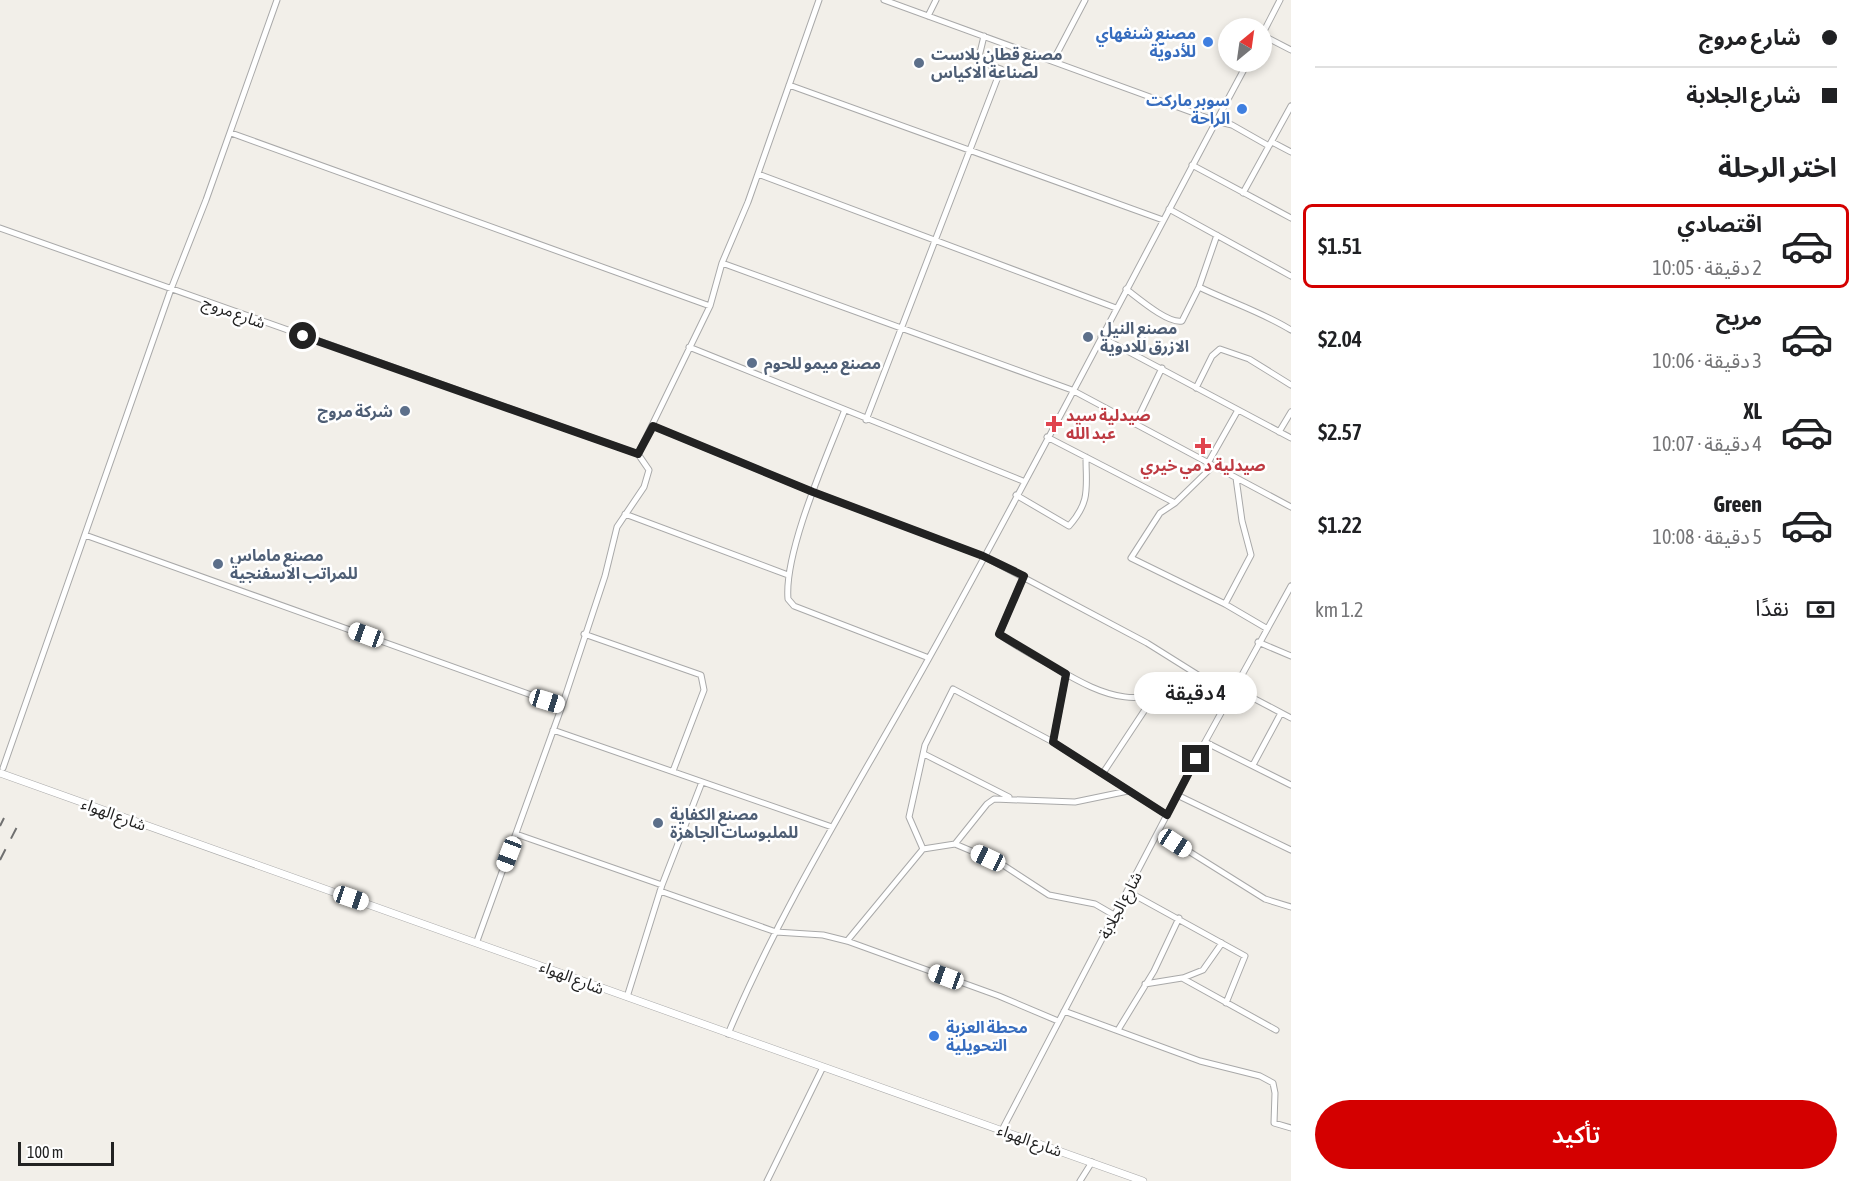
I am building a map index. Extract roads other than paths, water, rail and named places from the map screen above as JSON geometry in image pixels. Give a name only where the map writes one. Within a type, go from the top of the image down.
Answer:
[{"type":"street","points":[[1,773],[171,289],[231,133],[278,0]]},
{"type":"street","points":[[477,941],[562,706],[605,576],[618,527],[636,501],[647,478],[649,470],[638,454],[710,306],[722,263],[758,174],[819,0]]},
{"type":"street","points":[[884,0],[1232,125],[1291,152]]},
{"type":"street","points":[[928,16],[936,0]]},
{"type":"street","points":[[1053,61],[1085,0]]},
{"type":"street","points":[[1271,18],[1280,0]]},
{"type":"street","points":[[866,420],[933,240],[1001,69],[978,61],[984,36]]},
{"type":"street","points":[[1272,40],[1291,50]]},
{"type":"street","points":[[728,1034],[753,975],[832,827],[929,658],[1243,72]]},
{"type":"street","points":[[789,85],[1163,220]]},
{"type":"street","points":[[1243,193],[1291,106]]},
{"type":"street","points":[[231,133],[710,306]]},
{"type":"street","points":[[1192,165],[1291,218]]},
{"type":"street","points":[[758,174],[1116,308]]},
{"type":"street","points":[[1169,208],[1291,276]]},
{"type":"street","name":"شارع مروج","points":[[0,228],[638,454]]},
{"type":"street","points":[[1126,289],[1178,322],[1187,315],[1217,235]]},
{"type":"street","points":[[722,263],[1072,390],[1291,507]]},
{"type":"street","points":[[1199,287],[1236,305],[1263,313],[1291,330]]},
{"type":"street","points":[[1101,337],[1291,438]]},
{"type":"street","points":[[689,347],[843,412],[1023,481]]},
{"type":"street","points":[[1196,388],[1212,356],[1220,349],[1250,359],[1291,385]]},
{"type":"street","points":[[1135,424],[1162,368]]},
{"type":"street","points":[[1238,410],[1211,465],[1160,513],[1131,558],[1225,604],[1266,628]]},
{"type":"street","points":[[843,412],[813,492],[788,575],[788,599],[794,606],[929,658]]},
{"type":"street","points":[[1279,432],[1291,412]]},
{"type":"street","points":[[653,426],[813,492],[983,556],[1147,643],[1230,695]]},
{"type":"street","points":[[1047,437],[1174,502]]},
{"type":"street","points":[[1016,495],[1069,526],[1083,510],[1087,493],[1086,457]]},
{"type":"street","points":[[1225,604],[1251,555],[1242,521],[1236,478]]},
{"type":"street","points":[[625,514],[788,575]]},
{"type":"street","points":[[85,535],[562,706]]},
{"type":"street","points":[[1024,576],[999,634],[1066,674],[1108,696],[1121,699],[1166,693],[1197,675]]},
{"type":"street","name":"شارع الجلابة","points":[[1002,1130],[1258,642],[1290,589]]},
{"type":"street","points":[[585,633],[701,675],[704,690],[673,771]]},
{"type":"street","points":[[1258,642],[1291,656]]},
{"type":"street","points":[[1053,742],[1066,674]]},
{"type":"street","points":[[1234,688],[1291,718]]},
{"type":"street","points":[[923,849],[909,817],[930,731],[953,689],[1053,742],[1167,815]]},
{"type":"street","points":[[1103,773],[1154,696]]},
{"type":"street","points":[[1254,765],[1281,713]]},
{"type":"street","points":[[553,730],[832,827]]},
{"type":"street","points":[[1205,742],[1291,785]]},
{"type":"street","points":[[924,754],[950,765],[1013,799]]},
{"type":"street","name":"شارع الهواء","points":[[1,773],[477,941],[728,1034],[1143,1181]]},
{"type":"street","points":[[627,997],[661,888],[702,782]]},
{"type":"street","points":[[954,844],[987,804],[994,799],[1076,802],[1128,791]]},
{"type":"street","points":[[1177,795],[1291,850]]},
{"type":"street","points":[[1158,832],[1265,899],[1291,907]]},
{"type":"street","points":[[516,834],[776,932],[823,934],[847,941],[999,996],[1058,1021]]},
{"type":"street","points":[[847,941],[923,849],[954,844],[1000,863],[1050,895],[1095,904],[1114,915]]},
{"type":"street","points":[[1127,891],[1245,956],[1226,1002]]},
{"type":"street","points":[[1118,1030],[1179,918]]},
{"type":"street","points":[[1145,984],[1182,978],[1203,970],[1222,943]]},
{"type":"street","points":[[1182,978],[1276,1030]]},
{"type":"street","points":[[1064,1011],[1200,1061],[1260,1076],[1273,1083],[1274,1123],[1291,1128]]},
{"type":"street","points":[[767,1181],[823,1066]]},
{"type":"street","points":[[1080,1181],[1092,1162]]},
{"type":"railway","points":[[0,826],[4,818]]},
{"type":"railway","points":[[0,860],[19,823]]},
{"type":"place","name":"مصنع شنغهاي للأدوية","points":[[1208,42]]},
{"type":"place","name":"مصنع قطان بلاست لصناعة الاكياس","points":[[919,63]]},
{"type":"place","name":"سوبر ماركت الراحة","points":[[1242,109]]},
{"type":"place","name":"مصنع النيل الازرق للادوية","points":[[1088,337]]},
{"type":"place","name":"مصنع ميمو للحوم","points":[[752,363]]},
{"type":"place","name":"شركة مروج","points":[[405,411]]},
{"type":"place","name":"صيدلية سيد عبد الله","points":[[1054,424]]},
{"type":"place","name":"صيدلية د مي خيري","points":[[1203,446]]},
{"type":"place","name":"مصنع ماماس للمراتب الاسفنجية","points":[[218,564]]},
{"type":"place","name":"مصنع الكفاية للملبوسات الجاهزة","points":[[658,823]]},
{"type":"place","name":"محطة العزبة التحويلية","points":[[934,1036]]}]
